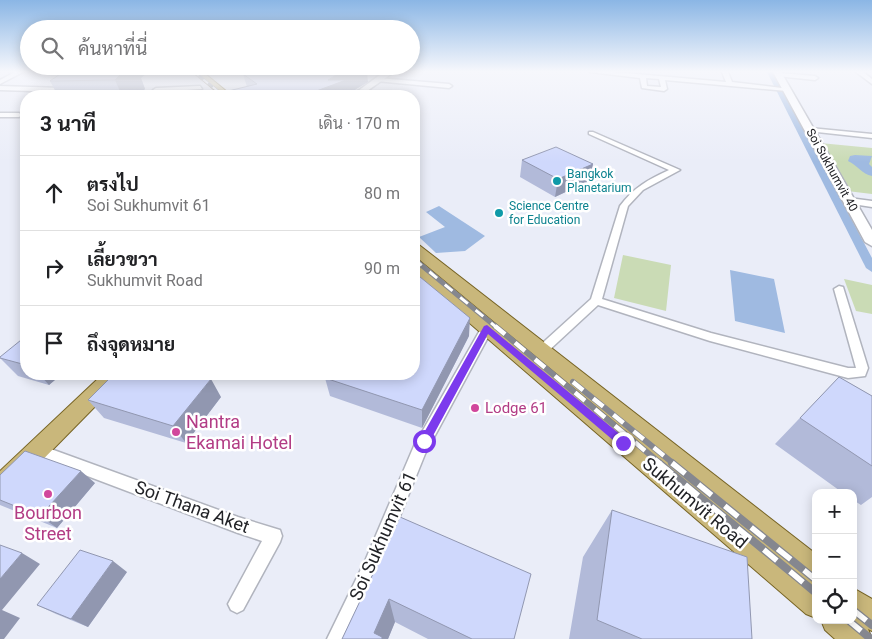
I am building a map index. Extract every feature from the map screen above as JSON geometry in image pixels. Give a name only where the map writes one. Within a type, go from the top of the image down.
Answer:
[{"type":"main road","name":"Sukhumvit Road","points":[[420,254],[494,324],[812,601]]},
{"type":"main road","name":"Sukhumvit Road","points":[[420,271],[494,324],[541,350],[812,568]]},
{"type":"main road","points":[[0,487],[109,380]]},
{"type":"main road","points":[[857,605],[872,617]]},
{"type":"main road","points":[[840,624],[857,639]]},
{"type":"street","name":"Soi Sukhumvit 40","points":[[791,102],[810,130],[872,242]]},
{"type":"street","points":[[0,115],[19,115]]},
{"type":"street","points":[[810,130],[872,136]]},
{"type":"street","points":[[541,350],[596,301],[624,206],[630,196],[638,188],[676,170],[590,133]]},
{"type":"street","points":[[849,201],[872,204]]},
{"type":"street","points":[[596,301],[710,337],[848,372],[861,373],[862,368],[839,289]]},
{"type":"street","name":"Soi Sukhumvit 61","points":[[336,639],[371,567],[422,446],[494,324]]},
{"type":"street","name":"Soi Thana Aket","points":[[37,450],[238,525],[274,536],[237,604]]},
{"type":"green space","points":[[820,143],[872,148],[872,194],[847,191]]},
{"type":"green space","points":[[623,255],[671,265],[666,311],[614,298]]},
{"type":"green space","points":[[844,279],[872,285],[872,314],[856,311]]},
{"type":"water","points":[[850,156],[872,156],[869,164],[872,167],[872,176],[848,161]]},
{"type":"water","points":[[439,206],[485,236],[465,251],[436,253],[420,237],[445,227],[426,212]]},
{"type":"water","points":[[730,270],[774,279],[785,333],[735,321]]},
{"type":"building","points":[[556,147],[593,164],[558,179],[522,160]]},
{"type":"building","points":[[420,277],[470,318],[422,410],[331,380],[420,380]]},
{"type":"building","points":[[20,341],[20,363],[0,357]]},
{"type":"building","points":[[839,377],[872,396],[872,466],[800,418]]},
{"type":"building","points":[[108,380],[210,380],[173,426],[88,400]]},
{"type":"building","points":[[25,451],[81,471],[40,516],[0,500],[0,475]]},
{"type":"building","points":[[612,510],[747,557],[752,639],[642,639],[597,620]]},
{"type":"building","points":[[400,517],[531,574],[514,639],[472,639],[389,599],[374,633],[382,637],[382,639],[342,639]]},
{"type":"building","points":[[0,545],[22,553],[0,579]]},
{"type":"building","points":[[80,550],[113,561],[71,619],[37,605]]},
{"type":"waterway","points":[[786,102],[872,268]]},
{"type":"railway","points":[[420,264],[496,327]]},
{"type":"railway","points":[[495,326],[661,464]]},
{"type":"railway","points":[[573,382],[674,464]]},
{"type":"railway","points":[[659,463],[812,590]]},
{"type":"railway","points":[[672,463],[815,579]]},
{"type":"railway","points":[[857,613],[872,625]]},
{"type":"railway","points":[[853,624],[871,639]]},
{"type":"place","name":"Bangkok Planetarium","points":[[557,181]]},
{"type":"place","name":"Science Centre for Education","points":[[499,213]]},
{"type":"place","name":"Lodge 61","points":[[475,408]]},
{"type":"place","name":"Nantra Ekamai Hotel","points":[[176,432]]},
{"type":"place","name":"Bourbon Street","points":[[48,494]]},
{"type":"route","points":[[424,441],[487,328],[623,443]]}]
